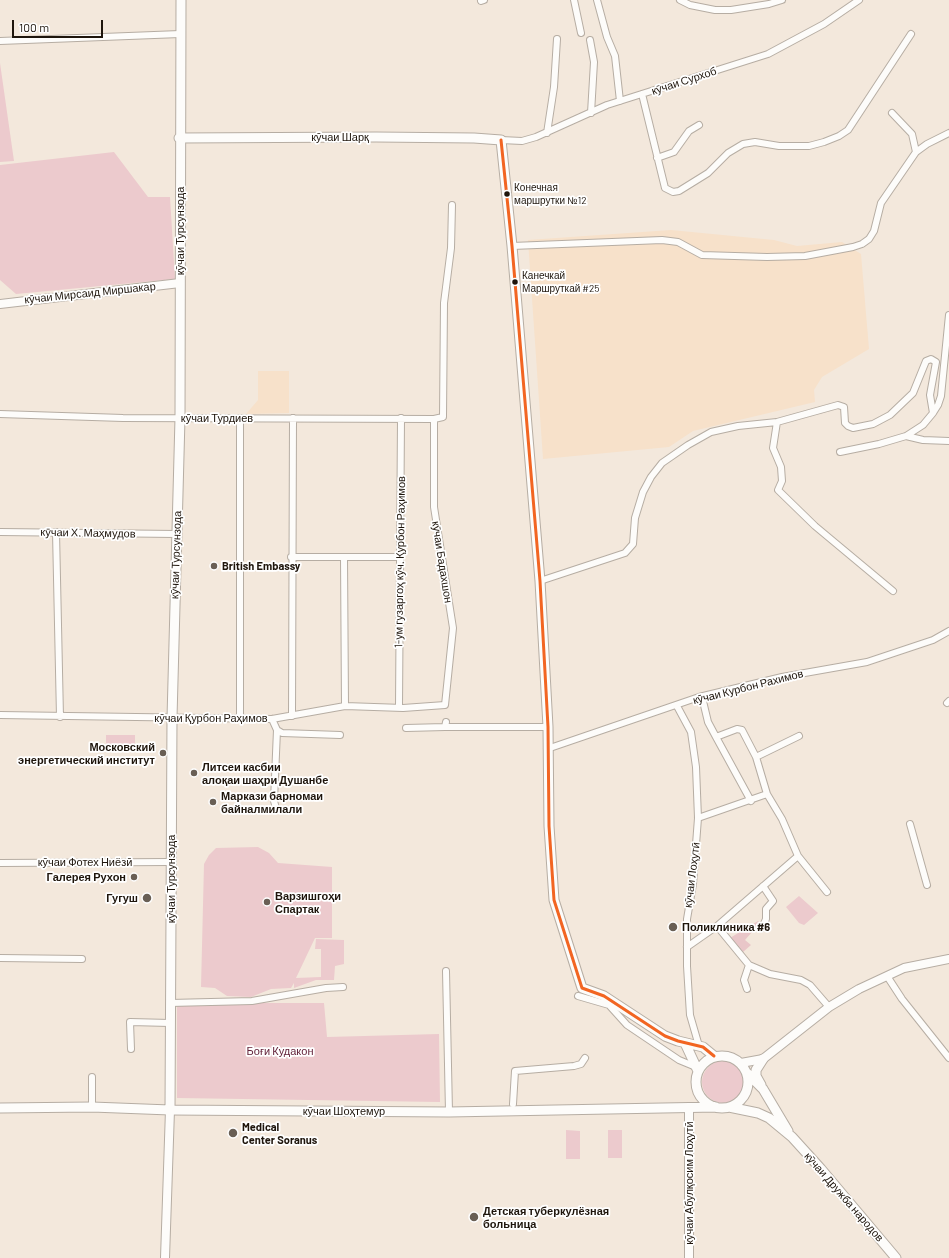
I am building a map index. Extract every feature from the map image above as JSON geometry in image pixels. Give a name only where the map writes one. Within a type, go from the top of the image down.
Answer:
[{"type":"main road","name":"кӯчаи Турсунзода","points":[[170,1110],[170,862],[172,718],[180,418],[181,0]]},
{"type":"main road","name":"кӯчаи Шарқ","points":[[180,138],[384,137],[474,138],[501,140]]},
{"type":"main road","points":[[501,140],[512,246],[540,581],[548,727],[547,749],[549,826],[554,900],[582,988],[604,996],[656,1031],[681,1042],[703,1047],[714,1056]]},
{"type":"main road","points":[[681,1042],[697,1069],[696,1087],[689,1108]]},
{"type":"main road","points":[[697,1069],[704,1062],[714,1056],[728,1056],[741,1063],[747,1073],[763,1089]]},
{"type":"main road","points":[[763,1059],[756,1070],[756,1076],[792,1137]]},
{"type":"main road","points":[[729,1107],[738,1102],[745,1094],[748,1083],[747,1073]]},
{"type":"main road","points":[[696,1087],[703,1100],[716,1107],[729,1107],[758,1113],[769,1118],[792,1137]]},
{"type":"main road","name":"кӯчаи Шоҳтемур","points":[[0,1108],[92,1107],[170,1110],[449,1112],[716,1107]]},
{"type":"main road","name":"кӯчаи Дружба народов","points":[[792,1137],[826,1174],[896,1258]]},
{"type":"street","points":[[574,0],[582,33]]},
{"type":"street","points":[[597,0],[607,37],[615,56],[620,101]]},
{"type":"street","points":[[680,0],[690,5],[720,10],[769,4],[782,0]]},
{"type":"street","name":"кӯчаи Сурхоб","points":[[501,140],[522,141],[547,133],[620,101],[768,54],[824,24],[859,0]]},
{"type":"street","points":[[0,41],[180,34]]},
{"type":"street","points":[[642,94],[665,188],[672,192],[679,192],[708,173],[728,153],[743,144],[755,142],[779,146],[809,146],[824,142],[848,130],[911,34]]},
{"type":"street","points":[[547,133],[554,87],[557,39]]},
{"type":"street","points":[[590,40],[594,62],[591,113]]},
{"type":"street","points":[[892,112],[912,134],[916,152]]},
{"type":"street","points":[[657,158],[674,152],[689,131],[699,125]]},
{"type":"street","points":[[512,246],[662,240],[678,242],[702,255],[767,257],[805,256],[853,247],[869,239],[874,231],[881,203],[916,152],[949,132]]},
{"type":"street","points":[[434,419],[443,417],[444,303],[450,262],[452,205]]},
{"type":"street","name":"кӯчаи Мирсаид Миршакар","points":[[0,304],[180,283]]},
{"type":"street","points":[[840,452],[879,444],[906,436],[923,425],[938,405],[941,396],[949,315]]},
{"type":"street","points":[[540,581],[617,557],[630,549],[633,544],[635,518],[643,492],[651,477],[662,463],[688,445],[711,432],[738,426],[777,422],[841,405],[844,409],[845,423],[848,426],[853,428],[873,424],[890,415],[913,393],[926,361],[931,359],[936,362],[930,396],[932,413]]},
{"type":"street","name":"кӯчаи Турдиев","points":[[0,414],[180,418],[434,419]]},
{"type":"street","points":[[240,418],[240,719]]},
{"type":"street","points":[[292,716],[293,418]]},
{"type":"street","name":"1-ум гузаргоҳ кӯч. Қурбон Раҳимов","points":[[399,707],[398,557],[401,418]]},
{"type":"street","name":"кӯчаи Бадахшон","points":[[434,419],[434,507],[453,628],[445,705]]},
{"type":"street","points":[[777,422],[773,448],[781,467],[782,481],[778,490],[815,526],[893,591]]},
{"type":"street","points":[[906,436],[923,440],[949,441]]},
{"type":"street","name":"кӯчаи Х. Маҳмудов","points":[[0,532],[176,534]]},
{"type":"street","points":[[56,532],[60,717]]},
{"type":"street","points":[[292,557],[398,557]]},
{"type":"street","points":[[344,557],[345,706]]},
{"type":"street","name":"кӯчаи Курбон Рахимов","points":[[547,749],[702,697],[782,677],[867,662],[933,640],[949,631]]},
{"type":"street","points":[[702,697],[708,722],[750,801]]},
{"type":"street","name":"кӯчаи Қурбон Раҳимов","points":[[0,715],[272,719],[345,706],[411,708],[445,705]]},
{"type":"street","name":"кӯчаи Лоҳутӣ","points":[[677,706],[691,732],[696,767],[698,818],[694,884],[687,918],[687,947],[690,1015],[699,1046]]},
{"type":"street","points":[[272,719],[277,730],[274,801],[276,808]]},
{"type":"street","points":[[406,728],[446,725],[548,727]]},
{"type":"street","points":[[716,737],[740,729],[756,757],[767,794],[782,820],[798,856],[826,892]]},
{"type":"street","name":"кӯчаи Қурбон Раҳимов","points":[[277,730],[282,733],[340,735]]},
{"type":"street","points":[[756,757],[799,736]]},
{"type":"street","points":[[698,818],[767,794]]},
{"type":"street","points":[[910,824],[927,885]]},
{"type":"street","points":[[687,947],[717,926],[798,856]]},
{"type":"street","name":"кӯчаи Фотех Ниёзӣ","points":[[0,863],[170,862]]},
{"type":"street","points":[[762,928],[766,919],[766,909],[773,901],[763,886]]},
{"type":"street","points":[[717,926],[749,965],[770,974],[801,980],[810,985],[829,1007]]},
{"type":"street","points":[[0,958],[82,959]]},
{"type":"street","points":[[741,1063],[763,1059],[829,1007],[859,989],[904,968],[936,960],[949,959]]},
{"type":"street","points":[[748,989],[744,978],[749,965]]},
{"type":"street","points":[[446,971],[448,1002],[449,1112]]},
{"type":"street","points":[[887,976],[902,999],[949,1058]]},
{"type":"street","points":[[170,1003],[252,1001],[326,988],[343,987]]},
{"type":"street","points":[[578,996],[609,1005],[627,1025],[679,1060],[697,1069]]},
{"type":"street","points":[[130,1049],[130,1022],[170,1022]]},
{"type":"street","points":[[513,1104],[515,1071],[574,1066],[581,1064],[585,1058]]},
{"type":"street","points":[[92,1077],[92,1107]]},
{"type":"street","name":"кӯчаи Абулқосим Лоҳутӣ","points":[[689,1108],[689,1258]]},
{"type":"street","points":[[165,1258],[170,1110]]},
{"type":"shaded area","points":[[671,230],[774,240],[797,246],[842,242],[861,254],[869,349],[822,377],[814,390],[815,402],[693,431],[669,447],[543,459],[528,240]]},
{"type":"shaded area","points":[[258,371],[289,371],[289,413],[246,414],[258,400]]},
{"type":"shaded area","points":[[758,921],[760,923],[745,940],[751,945],[743,952],[730,938]]},
{"type":"green space","points":[[0,63],[14,161],[0,162]]},
{"type":"green space","points":[[114,152],[148,197],[170,197],[175,279],[16,294],[0,280],[0,165]]},
{"type":"green space","points":[[106,735],[135,735],[135,745],[106,745]]},
{"type":"green space","name":"Варзишгоҳи Спартак","points":[[258,847],[269,853],[278,863],[332,867],[332,938],[315,938],[296,978],[321,977],[321,949],[315,949],[316,939],[344,940],[344,964],[335,966],[334,980],[316,980],[294,988],[294,983],[291,988],[271,989],[251,997],[227,996],[215,988],[201,987],[204,864],[209,855],[216,848]]},
{"type":"green space","points":[[799,896],[818,913],[804,925],[799,923],[786,907]]},
{"type":"green space","name":"Боғи Кудакон","points":[[177,1003],[324,1003],[327,1037],[439,1034],[440,1102],[177,1098]]},
{"type":"green space","points":[[723,1061],[738,1067],[744,1082],[738,1097],[723,1103],[708,1097],[702,1082],[708,1067]]},
{"type":"green space","points":[[566,1130],[580,1131],[580,1159],[566,1159]]},
{"type":"green space","points":[[608,1130],[622,1130],[622,1158],[608,1158]]},
{"type":"transit line","points":[[501,140],[512,246],[540,581],[548,727],[549,826],[554,900],[582,988],[604,996],[665,1036],[703,1047],[714,1056]]},
{"type":"place","name":"Конечная маршрутки №12","points":[[507,194]]},
{"type":"place","name":"Канечкай Маршруткай #25","points":[[515,282]]},
{"type":"place","name":"British Embassy","points":[[214,566]]},
{"type":"place","name":"Московский энергетический институт","points":[[163,753]]},
{"type":"place","name":"Литсеи касбии алоқаи шаҳри Душанбе","points":[[194,773]]},
{"type":"place","name":"Маркази барномаи байналмилали","points":[[213,802]]},
{"type":"place","name":"Галерея Рухон","points":[[134,877]]},
{"type":"place","name":"Гугуш","points":[[147,898]]},
{"type":"place","name":"Варзишгоҳи Спартак","points":[[267,902]]},
{"type":"place","name":"Поликлиника #6","points":[[673,927]]},
{"type":"place","name":"Medical Center Soranus","points":[[233,1133]]},
{"type":"place","name":"Детская туберкулёзная больница","points":[[474,1217]]}]
